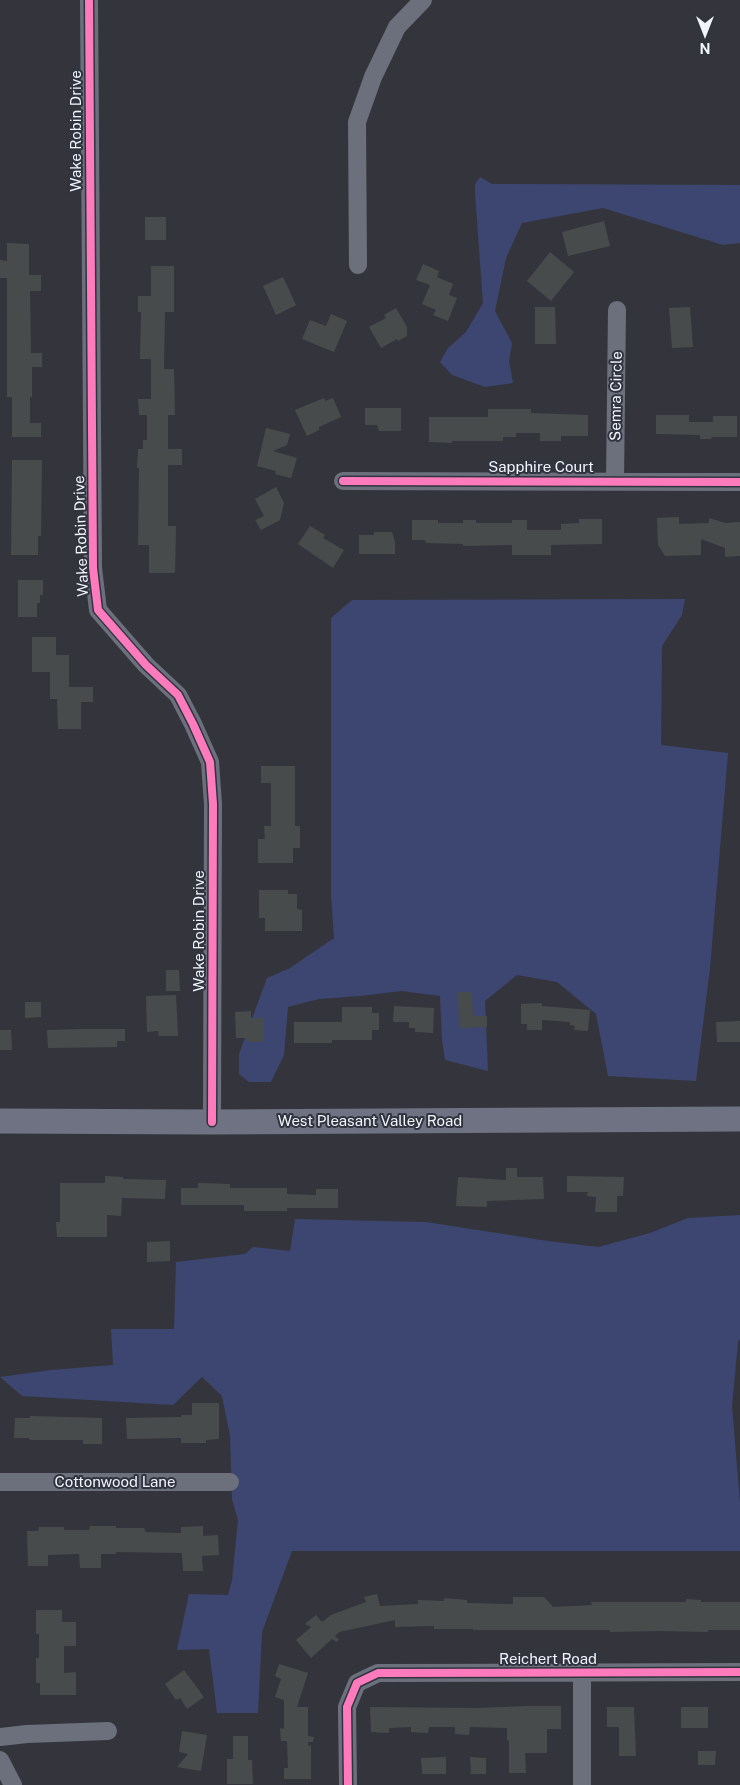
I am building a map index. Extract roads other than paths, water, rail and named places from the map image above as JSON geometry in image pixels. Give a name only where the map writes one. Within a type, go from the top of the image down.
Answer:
[{"type":"main road","name":"West Pleasant Valley Road","points":[[0,1121],[212,1122],[740,1119]]},
{"type":"street","name":"Wake Robin Drive","points":[[89,0],[93,568],[98,610],[146,665],[178,695],[210,762],[213,804],[212,1122]]},
{"type":"street","points":[[358,265],[358,122],[373,77],[397,27],[423,0]]},
{"type":"street","name":"Semra Circle","points":[[615,481],[617,310]]},
{"type":"street","name":"Sapphire Court","points":[[343,481],[740,482]]},
{"type":"street","name":"Cottonwood Lane","points":[[0,1482],[230,1482]]},
{"type":"street","name":"Reichert Road","points":[[348,1785],[348,1708],[358,1683],[378,1673],[740,1672]]},
{"type":"street","points":[[582,1673],[582,1785]]},
{"type":"street","points":[[0,1737],[27,1734],[108,1732]]},
{"type":"street","points":[[0,1760],[13,1785]]}]
